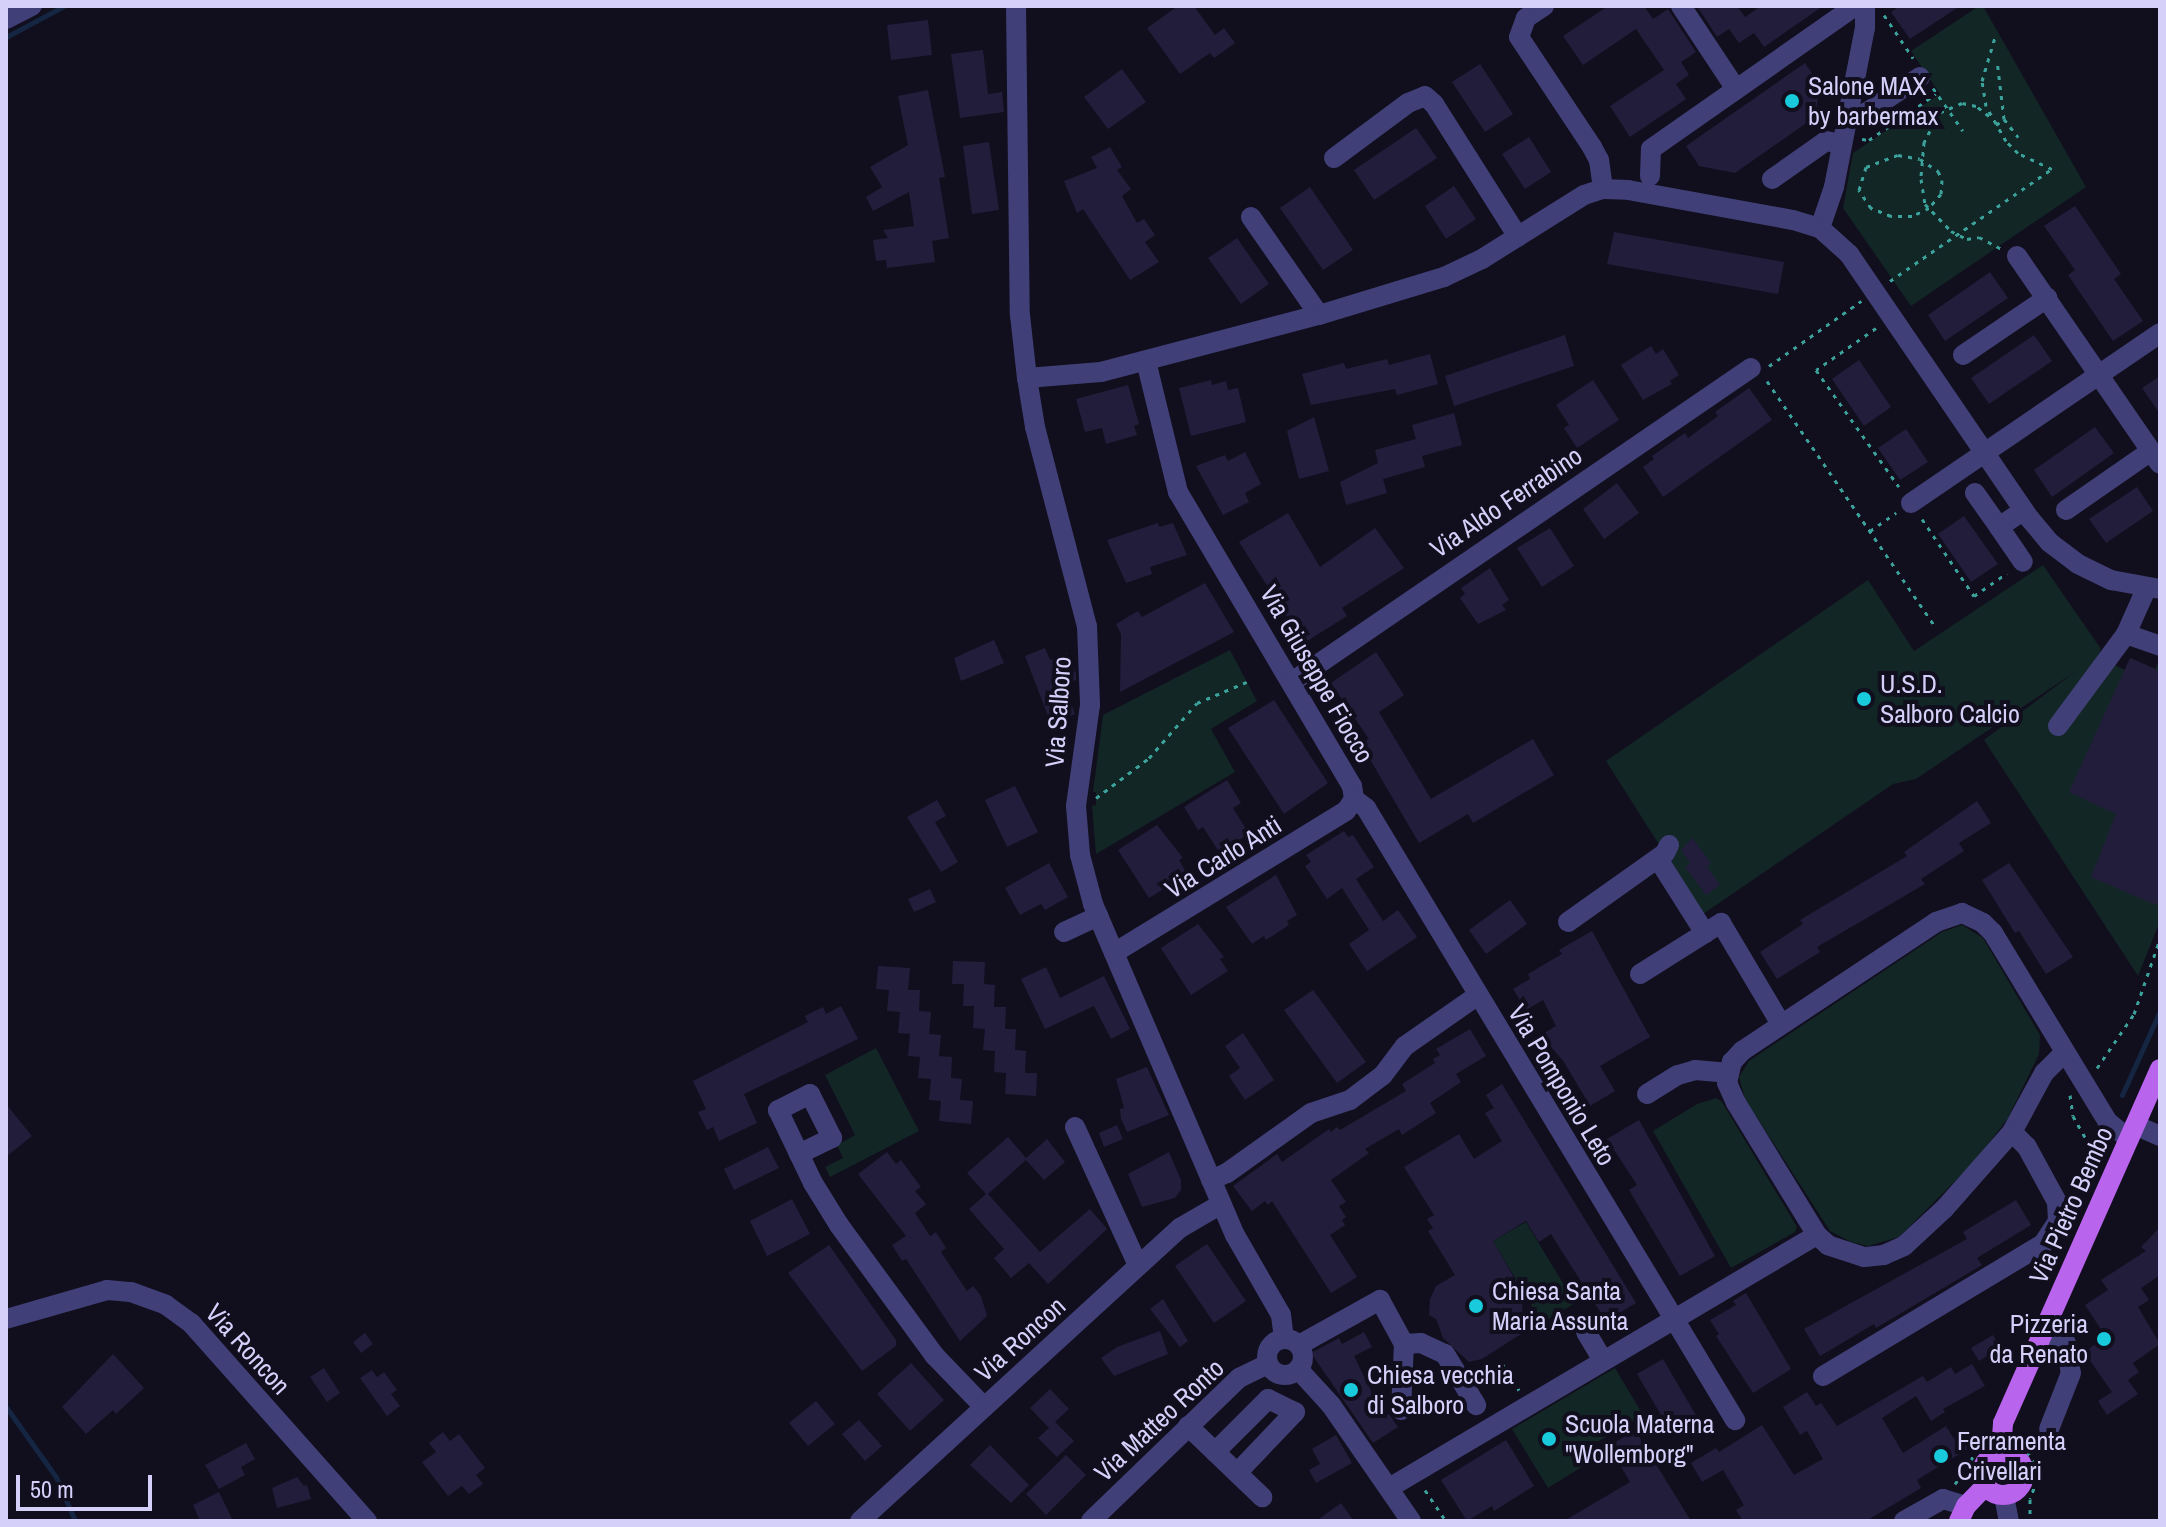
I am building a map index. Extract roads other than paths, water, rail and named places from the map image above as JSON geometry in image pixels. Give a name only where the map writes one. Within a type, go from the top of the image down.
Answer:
[{"type":"main road","name":"Via Pietro Bembo","points":[[2001,1452],[2003,1423],[2160,1069]]},
{"type":"main road","points":[[1962,1514],[1994,1491],[2021,1486],[2024,1473],[2020,1460],[2001,1452],[1989,1457],[1982,1467],[1994,1491]]},
{"type":"street","points":[[6,19],[32,6]]},
{"type":"street","name":"Via Salboro","points":[[1016,6],[1020,315],[1027,378],[1035,427],[1087,626],[1090,705],[1077,829],[1080,855],[1098,916],[1221,1204],[1281,1315],[1299,1340],[1303,1355],[1298,1369]]},
{"type":"street","points":[[1544,6],[1526,18],[1519,37],[1592,147],[1599,160],[1603,189]]},
{"type":"street","points":[[1681,6],[1736,89]]},
{"type":"street","points":[[1650,176],[1651,149],[1855,6]]},
{"type":"street","points":[[1820,228],[1848,142],[1849,112],[1865,6]]},
{"type":"street","points":[[1849,112],[1864,114],[1922,74]]},
{"type":"street","points":[[1334,158],[1408,103],[1425,96],[1434,104],[1518,237]]},
{"type":"street","points":[[1772,179],[1826,141],[1848,142]]},
{"type":"street","points":[[1027,378],[1101,372],[1319,315],[1444,277],[1518,237],[1584,195],[1603,189],[1643,192],[1793,220],[1820,228],[1838,241],[1881,287],[1892,317],[2049,542],[2078,564],[2111,580],[2153,588],[2126,634],[2058,726]]},
{"type":"street","points":[[1251,217],[1319,315]]},
{"type":"street","points":[[2017,256],[2156,457],[2066,510]]},
{"type":"street","points":[[1963,355],[2047,298]]},
{"type":"street","points":[[1911,503],[2160,333]]},
{"type":"street","name":"Via Giuseppe Fiocco","points":[[1146,361],[1178,492],[1352,786],[1354,799],[1366,808],[1478,995]]},
{"type":"street","name":"Via Aldo Ferrabino","points":[[1292,682],[1756,370]]},
{"type":"street","points":[[1975,493],[2023,562]]},
{"type":"street","points":[[1999,527],[2024,510]]},
{"type":"street","points":[[2126,634],[2160,646]]},
{"type":"street","name":"Via Carlo Anti","points":[[1114,953],[1346,811],[1354,799]]},
{"type":"street","points":[[1568,922],[1663,852],[1705,933]]},
{"type":"street","points":[[2064,1053],[2044,1073],[2012,1132],[1972,1179],[1904,1246],[1884,1255],[1864,1257],[1828,1245],[1817,1235],[1730,1093],[1727,1073],[1742,1051],[1781,1024],[1936,922],[1962,913],[1983,923],[1993,933],[2108,1122],[2132,1132],[2160,1136]]},
{"type":"street","points":[[1064,932],[1098,916]]},
{"type":"street","points":[[1640,974],[1721,923],[1781,1024]]},
{"type":"street","name":"Via Pomponio Leto","points":[[1211,1180],[1227,1173],[1311,1113],[1350,1100],[1383,1075],[1405,1046],[1478,995],[1735,1420]]},
{"type":"street","points":[[1647,1094],[1678,1075],[1695,1070],[1727,1073]]},
{"type":"street","points":[[799,1154],[832,1138],[810,1094],[778,1110],[799,1154],[839,1225],[935,1356],[984,1407]]},
{"type":"street","points":[[1075,1127],[1138,1265]]},
{"type":"street","points":[[1823,1376],[2043,1244],[2058,1221],[2057,1202],[2027,1147],[2012,1132]]},
{"type":"street","name":"Via Roncon","points":[[860,1521],[1138,1265],[1191,1219],[1221,1204]]},
{"type":"street","points":[[1389,1488],[1817,1235]]},
{"type":"street","name":"Via Roncon","points":[[6,1319],[107,1290],[131,1292],[166,1305],[191,1323],[367,1521]]},
{"type":"street","points":[[1401,1410],[1404,1344],[1380,1300],[1299,1340],[1269,1347],[1268,1364],[1282,1375],[1298,1369],[1322,1393],[1411,1521]]},
{"type":"street","points":[[1281,1315],[1299,1340]]},
{"type":"street","points":[[1586,1332],[1603,1360]]},
{"type":"street","points":[[2043,1332],[2066,1343],[2071,1373],[2049,1429]]},
{"type":"street","points":[[1404,1344],[1421,1343],[1445,1354],[1476,1405]]},
{"type":"street","name":"Via Matteo Ronto","points":[[1091,1521],[1239,1378],[1268,1364]]},
{"type":"street","points":[[1215,1452],[1268,1399],[1295,1412],[1237,1473]]},
{"type":"street","points":[[1188,1426],[1262,1497]]},
{"type":"street","points":[[1994,1491],[2009,1521]]},
{"type":"street","points":[[1904,1521],[1943,1499],[1962,1514]]},
{"type":"waterway","points":[[6,37],[64,6]]},
{"type":"waterway","points":[[2122,1095],[2160,1011]]},
{"type":"waterway","points":[[6,1407],[56,1477],[75,1521]]},
{"type":"place","name":"Salone MAX by barbermax","points":[[1792,101]]},
{"type":"place","name":"U.S.D. Salboro Calcio","points":[[1864,699]]},
{"type":"place","name":"Chiesa Santa Maria Assunta","points":[[1476,1306]]},
{"type":"place","name":"Pizzeria da Renato","points":[[2104,1339]]},
{"type":"place","name":"Chiesa vecchia di Salboro","points":[[1351,1390]]},
{"type":"place","name":"Scuola Materna \"Wollemborg\"","points":[[1549,1439]]},
{"type":"place","name":"Ferramenta Crivellari","points":[[1941,1456]]}]
